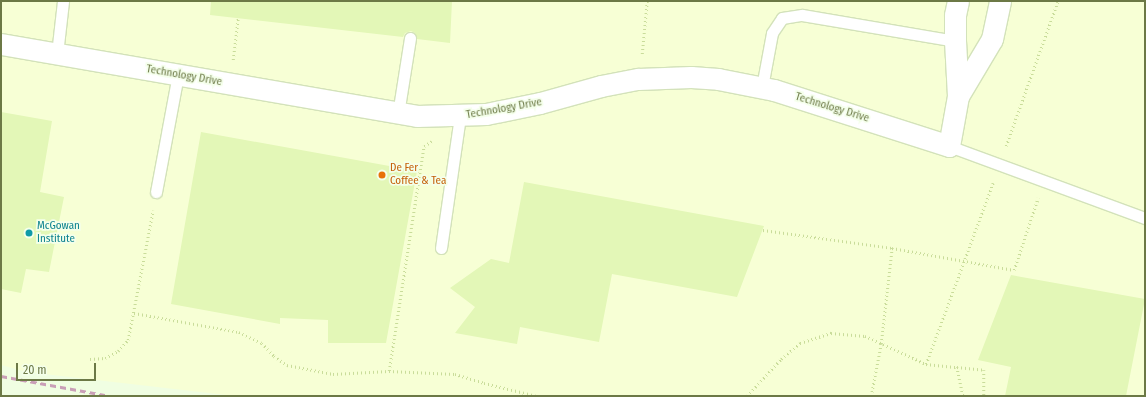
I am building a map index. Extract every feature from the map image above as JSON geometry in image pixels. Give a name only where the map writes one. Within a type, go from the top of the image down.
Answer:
[{"type":"street","points":[[949,146],[958,96],[955,15],[958,1]]},
{"type":"street","points":[[958,96],[992,39],[1000,1]]},
{"type":"street","name":"Technology Drive","points":[[1,44],[398,114],[432,117],[460,116],[513,109],[601,86],[638,79],[691,77],[718,79],[762,87],[949,146]]},
{"type":"lane","points":[[57,54],[63,1]]},
{"type":"lane","points":[[762,87],[772,33],[782,18],[802,15],[955,41]]},
{"type":"lane","points":[[398,114],[410,38]]},
{"type":"lane","points":[[156,192],[178,75]]},
{"type":"lane","points":[[441,248],[460,116]]},
{"type":"lane","points":[[949,146],[1144,215]]},
{"type":"path","points":[[642,54],[647,1]]},
{"type":"path","points":[[1013,128],[1058,1]]},
{"type":"path","points":[[231,85],[238,18]]},
{"type":"path","points":[[389,371],[424,146],[432,141]]},
{"type":"path","points":[[90,359],[105,358],[118,351],[128,340],[156,192]]},
{"type":"path","points":[[926,364],[990,192]]},
{"type":"path","points":[[763,230],[892,248],[1014,270],[1031,219]]},
{"type":"path","points":[[871,396],[881,344],[892,248]]},
{"type":"path","points":[[134,313],[239,332],[262,343],[274,356],[287,365],[333,374],[389,371],[455,374],[484,383],[538,396]]},
{"type":"path","points":[[747,396],[781,359],[800,343],[831,333],[865,336],[926,364],[984,370],[984,396]]},
{"type":"path","points":[[957,367],[962,396]]},
{"type":"shaded area","points":[[1,1],[1145,1],[1145,396],[235,396],[27,372],[1,365]]},
{"type":"building","points":[[211,1],[452,1],[450,43],[417,39],[415,33],[411,31],[405,33],[403,37],[210,15]]},
{"type":"building","name":"McGowan Institute","points":[[1,112],[52,121],[40,192],[64,197],[49,272],[26,269],[21,293],[1,289]]},
{"type":"building","points":[[201,132],[417,171],[386,343],[328,343],[328,320],[280,318],[280,324],[171,304]]},
{"type":"building","points":[[524,182],[764,226],[737,297],[612,274],[599,342],[520,327],[517,344],[455,333],[475,307],[450,288],[491,259],[509,263]]},
{"type":"building","points":[[1011,275],[1145,299],[1126,396],[1005,396],[1011,367],[978,360]]},
{"type":"railway","points":[[1,376],[110,396]]},
{"type":"place","name":"De Fer Coffee & Tea","points":[[382,175]]},
{"type":"place","name":"McGowan Institute","points":[[29,233]]}]
